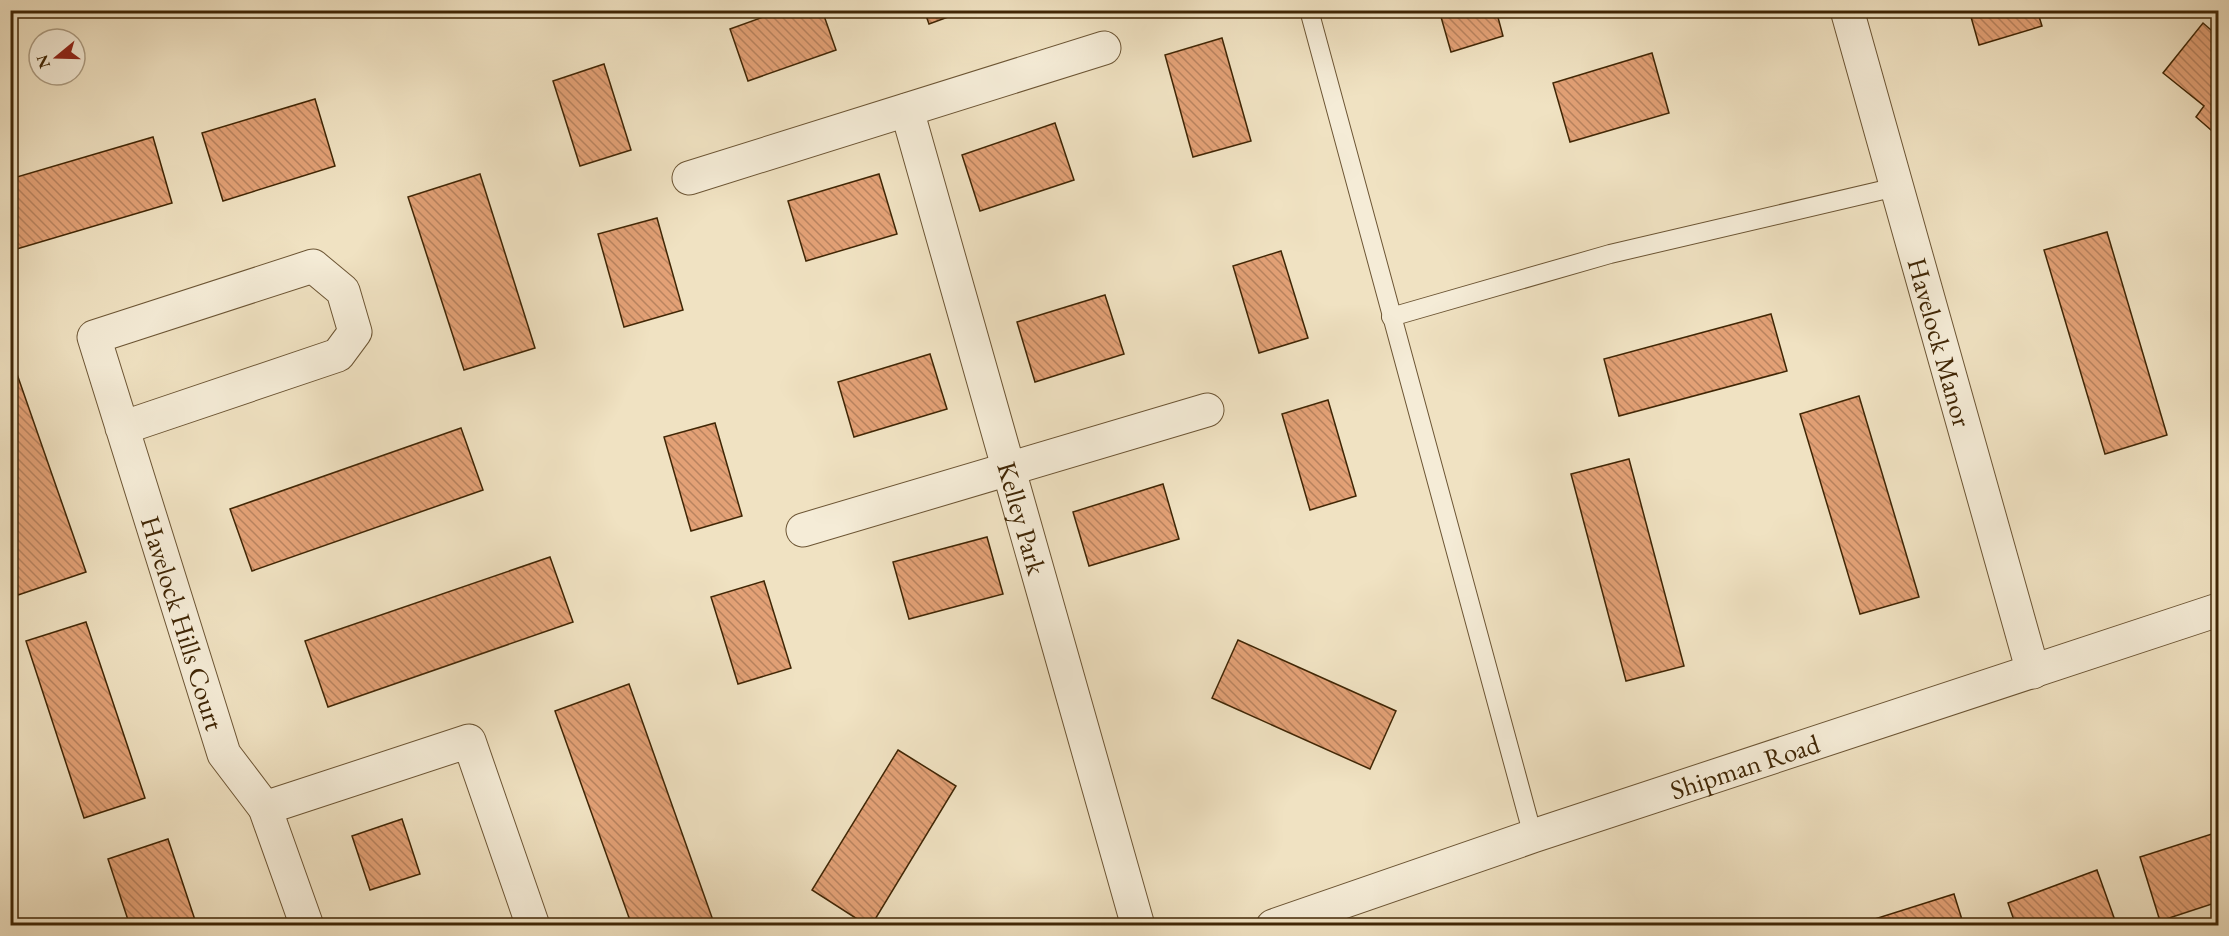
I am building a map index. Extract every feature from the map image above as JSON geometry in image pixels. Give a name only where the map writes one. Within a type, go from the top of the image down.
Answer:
[{"type":"street","name":"Havelock Manor","points":[[1847,10],[2033,672]]},
{"type":"street","points":[[689,178],[1104,48]]},
{"type":"street","name":"Kelley Park","points":[[907,110],[1138,926]]},
{"type":"street","name":"Havelock Hills Court","points":[[122,428],[338,356],[355,332],[343,291],[313,266],[94,337],[122,428],[224,754],[266,808],[307,926]]},
{"type":"street","points":[[803,530],[1207,410]]},
{"type":"street","name":"Shipman Road","points":[[1273,926],[1533,836],[2218,610]]},
{"type":"street","points":[[266,808],[468,741],[533,926]]},
{"type":"lane","points":[[1309,10],[1533,836]]},
{"type":"lane","points":[[1391,317],[1610,254],[1896,187]]},
{"type":"building","points":[[783,10],[822,10],[836,50],[748,81],[730,29]]},
{"type":"building","points":[[924,10],[967,10],[929,24]]},
{"type":"building","points":[[1439,10],[1496,10],[1503,36],[1451,52]]},
{"type":"building","points":[[1969,10],[2037,10],[2042,26],[1979,45]]},
{"type":"building","points":[[2203,23],[2218,36],[2218,136],[2196,117],[2204,106],[2163,73]]},
{"type":"building","points":[[1222,38],[1251,141],[1193,157],[1165,55]]},
{"type":"building","points":[[1652,53],[1669,113],[1570,142],[1553,83]]},
{"type":"building","points":[[604,64],[631,150],[580,166],[553,81]]},
{"type":"building","points":[[315,99],[335,166],[223,201],[202,133]]},
{"type":"building","points":[[1055,123],[1074,180],[980,211],[962,155]]},
{"type":"building","points":[[153,137],[172,203],[10,251],[10,179]]},
{"type":"building","points":[[480,174],[535,348],[464,370],[408,197]]},
{"type":"building","points":[[879,174],[897,234],[806,261],[788,201]]},
{"type":"building","points":[[657,218],[683,310],[624,327],[598,234]]},
{"type":"building","points":[[2107,232],[2167,435],[2105,454],[2044,250]]},
{"type":"building","points":[[1281,251],[1308,338],[1259,353],[1233,266]]},
{"type":"building","points":[[1105,295],[1124,354],[1035,382],[1017,322]]},
{"type":"building","points":[[1771,314],[1787,371],[1619,416],[1604,359]]},
{"type":"building","points":[[10,354],[86,572],[18,595],[10,574]]},
{"type":"building","points":[[930,354],[947,409],[854,437],[838,382]]},
{"type":"building","points":[[1859,396],[1919,597],[1860,614],[1800,414]]},
{"type":"building","points":[[1328,400],[1356,496],[1310,510],[1282,414]]},
{"type":"building","points":[[715,423],[742,516],[691,531],[664,437]]},
{"type":"building","points":[[461,428],[483,490],[252,571],[230,509]]},
{"type":"building","points":[[1629,459],[1684,666],[1626,681],[1571,474]]},
{"type":"building","points":[[1163,484],[1179,539],[1089,566],[1073,512]]},
{"type":"building","points":[[987,537],[1003,594],[909,619],[893,562]]},
{"type":"building","points":[[550,557],[573,622],[328,707],[305,641]]},
{"type":"building","points":[[764,581],[791,668],[738,684],[711,597]]},
{"type":"building","points":[[86,622],[145,798],[84,818],[26,641]]},
{"type":"building","points":[[1238,640],[1396,711],[1370,769],[1212,698]]},
{"type":"building","points":[[629,684],[715,926],[632,926],[555,711]]},
{"type":"building","points":[[898,750],[956,786],[871,926],[868,926],[812,890]]},
{"type":"building","points":[[402,819],[420,874],[370,890],[352,836]]},
{"type":"building","points":[[2218,832],[2218,902],[2160,921],[2140,857]]},
{"type":"building","points":[[168,839],[197,926],[130,926],[108,859]]},
{"type":"building","points":[[2097,870],[2117,926],[2016,926],[2008,903]]},
{"type":"building","points":[[1954,894],[1964,926],[1862,926],[1862,923]]}]
